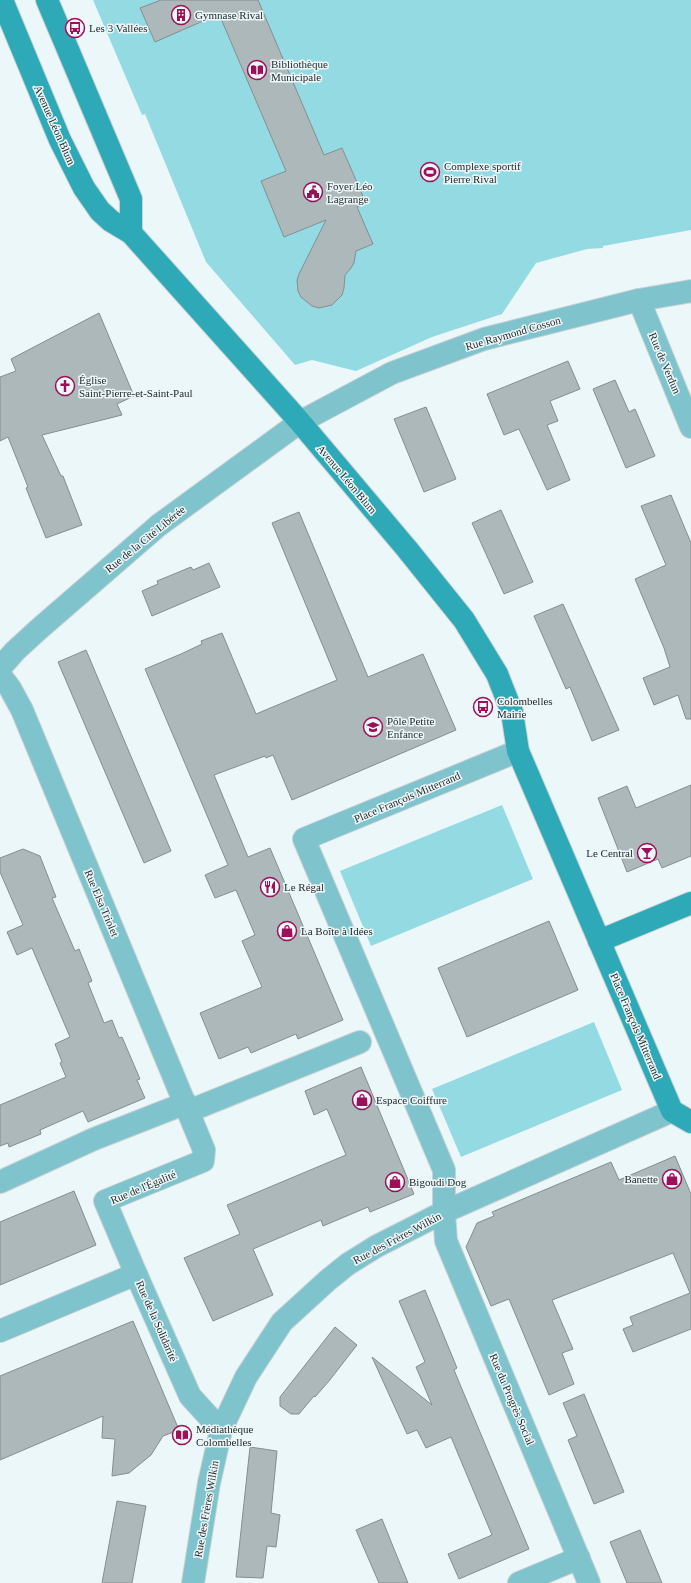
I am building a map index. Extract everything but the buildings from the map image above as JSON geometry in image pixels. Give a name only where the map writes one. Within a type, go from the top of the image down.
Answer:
[{"type":"street","name":"Avenue Léon Blum","points":[[2,0],[60,140],[84,188],[100,211],[111,221],[131,233],[300,422],[407,549],[464,620],[497,674],[512,712],[518,751]]},
{"type":"street","points":[[47,0],[131,199],[131,233]]},
{"type":"street","name":"Rue Raymond Cosson","points":[[300,422],[392,373],[484,339],[639,300],[691,291]]},
{"type":"street","name":"Rue de Verdun","points":[[639,300],[691,427]]},
{"type":"street","name":"Rue de la Cité Libérée","points":[[0,668],[15,651],[39,629],[159,525],[300,422]]},
{"type":"street","name":"Rue Elsa Triolet","points":[[0,675],[10,688],[22,710],[198,1134]]},
{"type":"street","name":"Place François Mitterrand","points":[[444,1212],[444,1170],[304,839],[518,751],[672,1111]]},
{"type":"street","points":[[599,941],[691,902]]},
{"type":"street","points":[[0,1182],[88,1142],[187,1107],[360,1042]]},
{"type":"street","points":[[672,1111],[691,1122]]},
{"type":"street","name":"Rue des Frères Wilkin","points":[[193,1583],[210,1483],[221,1430],[246,1377],[282,1322],[320,1286],[348,1264],[377,1246],[444,1212],[672,1111]]},
{"type":"street","name":"Rue de l'Égalité","points":[[136,1274],[105,1202],[203,1161],[204,1150],[198,1134]]},
{"type":"street","name":"Rue du Progrès Social","points":[[444,1212],[446,1241],[590,1583]]},
{"type":"street","name":"Rue de la Solidarité","points":[[0,1331],[136,1274],[190,1396],[221,1430]]},
{"type":"street","points":[[519,1583],[579,1558]]},
{"type":"shaded area","name":"Complexe sportif Pierre Rival","points":[[93,0],[691,0],[691,230],[603,246],[603,248],[587,249],[536,263],[502,314],[432,337],[356,371],[312,360],[295,365],[206,262],[145,114],[142,115]]},
{"type":"shaded area","points":[[502,805],[533,879],[371,946],[340,871]]},
{"type":"shaded area","points":[[594,1022],[622,1090],[461,1157],[432,1089]]},
{"type":"place","name":"Gymnase Rival","points":[[181,15]]},
{"type":"place","name":"Les 3 Vallées","points":[[75,28]]},
{"type":"place","name":"Bibliothèque Municipale","points":[[257,70]]},
{"type":"place","name":"Complexe sportif Pierre Rival","points":[[430,172]]},
{"type":"place","name":"Foyer Léo Lagrange","points":[[313,192]]},
{"type":"place","name":"Église Saint-Pierre-et-Saint-Paul","points":[[65,386]]},
{"type":"place","name":"Colombelles Mairie","points":[[483,707]]},
{"type":"place","name":"Pôle Petite Enfance","points":[[373,727]]},
{"type":"place","name":"Le Central","points":[[647,853]]},
{"type":"place","name":"Le Régal","points":[[270,887]]},
{"type":"place","name":"La Boîte à Idées","points":[[287,931]]},
{"type":"place","name":"Espace Coiffure","points":[[362,1100]]},
{"type":"place","name":"Banette","points":[[672,1179]]},
{"type":"place","name":"Bigoudi Dog","points":[[395,1182]]},
{"type":"place","name":"Médiathèque Colombelles","points":[[182,1435]]}]
